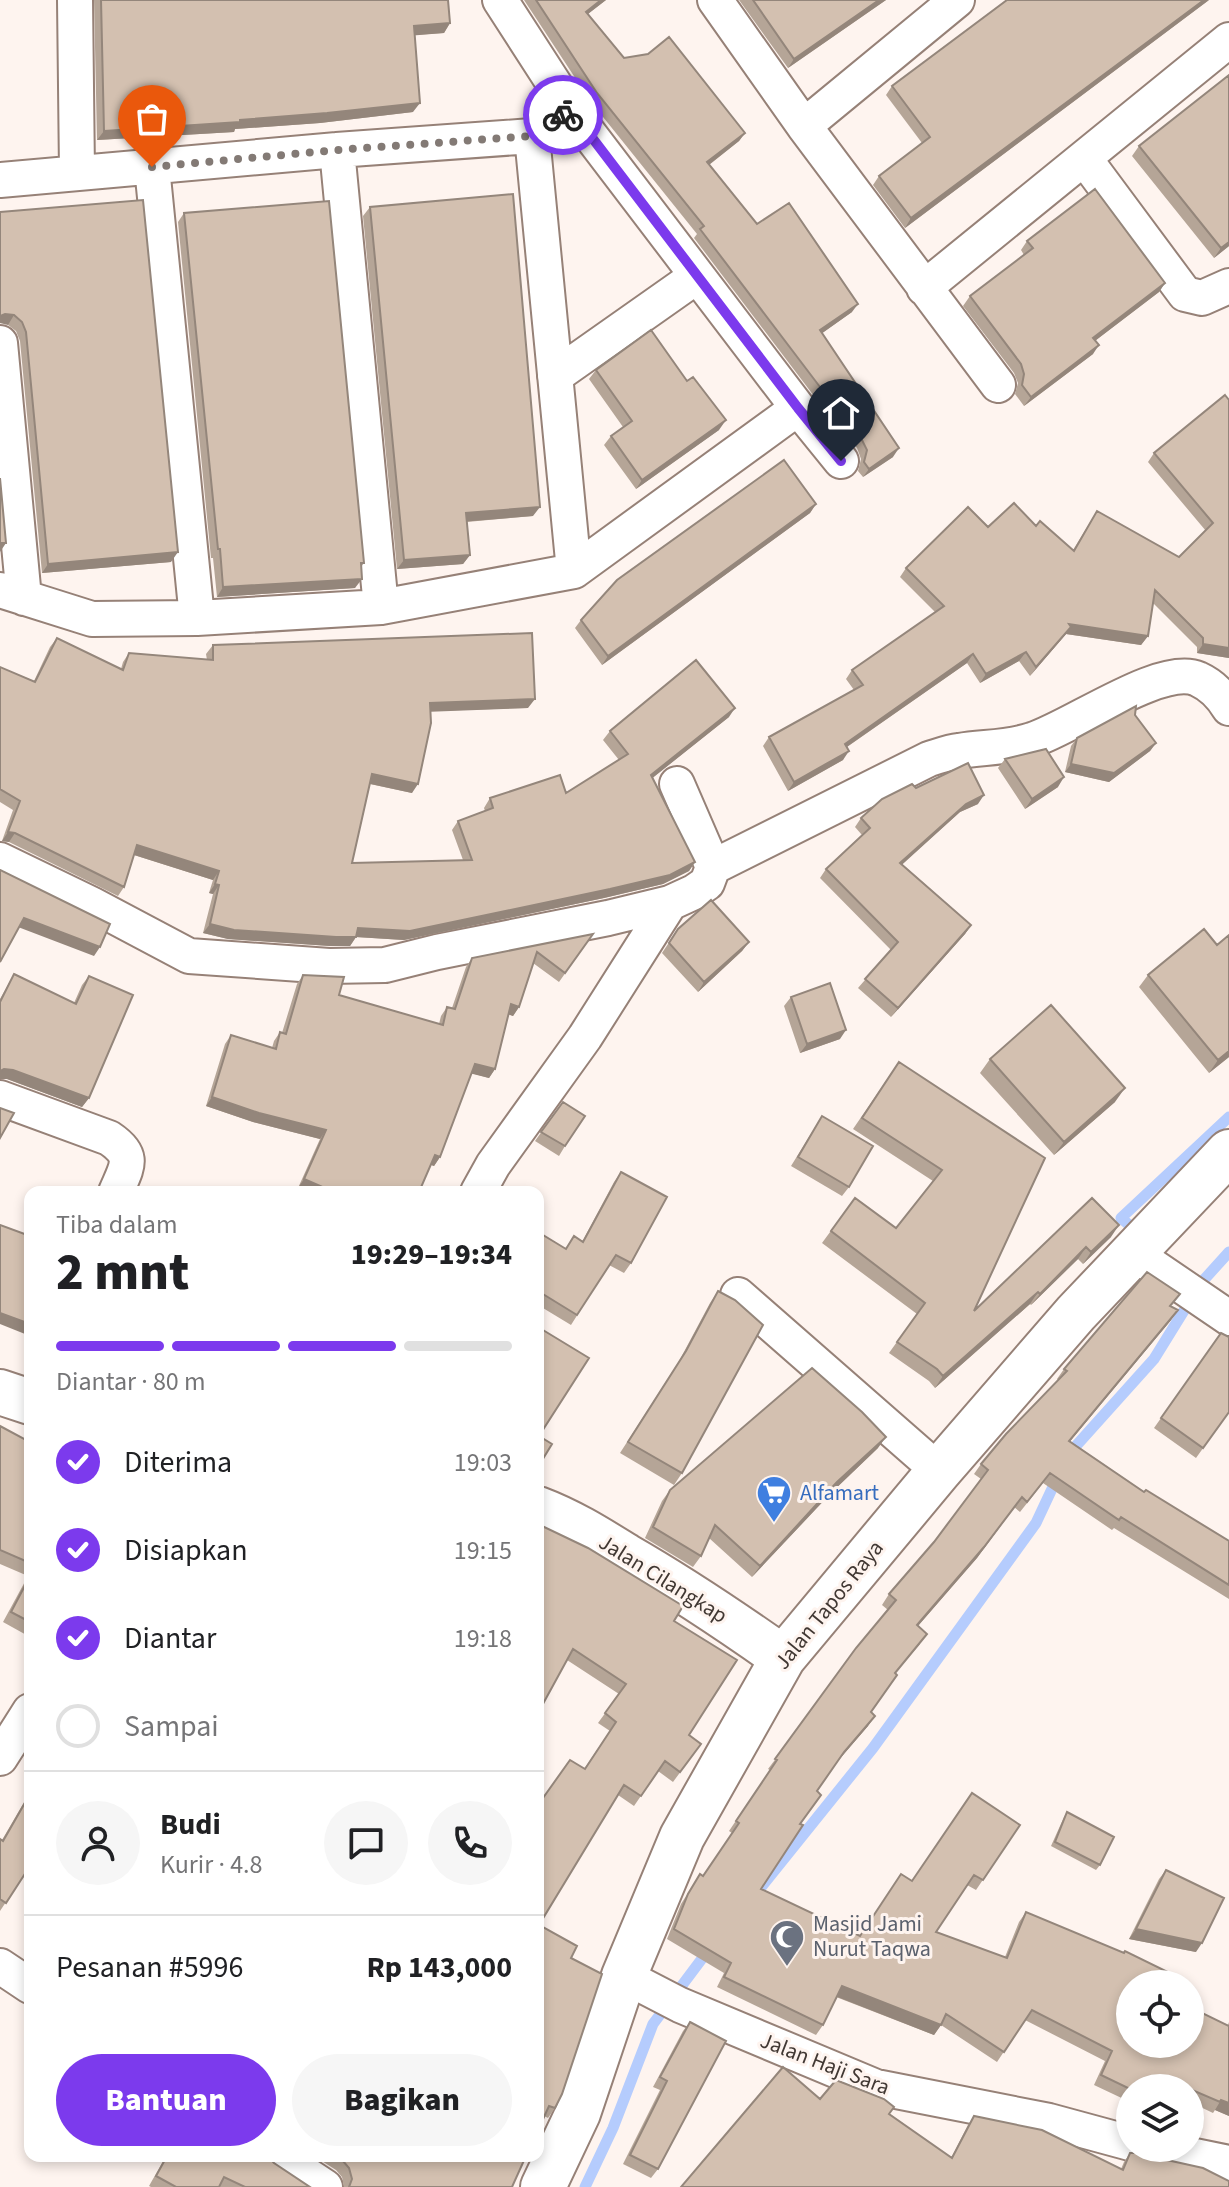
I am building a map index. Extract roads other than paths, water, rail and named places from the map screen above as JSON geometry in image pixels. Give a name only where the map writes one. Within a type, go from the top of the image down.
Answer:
[{"type":"main road","name":"Jalan Tapos Raya","points":[[543,2187],[636,1983],[682,1837],[783,1658],[939,1471],[1132,1252],[1229,1152]]},
{"type":"main road","points":[[0,1392],[24,1400]]},
{"type":"main road","name":"Jalan Cilangkap","points":[[544,1511],[565,1519],[648,1569],[783,1658]]},
{"type":"street","points":[[75,0],[77,172]]},
{"type":"street","points":[[500,0],[571,110],[841,461]]},
{"type":"street","points":[[715,0],[804,126],[998,385]]},
{"type":"street","points":[[804,126],[957,0]]},
{"type":"street","points":[[924,288],[1229,40]]},
{"type":"street","points":[[0,180],[532,136],[571,110]]},
{"type":"street","points":[[532,136],[574,571]]},
{"type":"street","points":[[337,150],[381,607]]},
{"type":"street","points":[[1084,158],[1185,294],[1202,298],[1229,286]]},
{"type":"street","points":[[152,167],[197,618]]},
{"type":"street","points":[[555,376],[697,276]]},
{"type":"street","points":[[0,343],[12,594],[92,619],[197,618],[381,607],[574,571],[798,408]]},
{"type":"street","points":[[0,860],[189,956],[329,966],[385,965],[670,903],[707,883],[713,867],[929,759],[956,751],[1005,748],[1035,739],[1148,684],[1176,676],[1197,678],[1221,695],[1229,708]]},
{"type":"street","points":[[677,784],[713,867]]},
{"type":"street","points":[[481,1186],[493,1165],[585,1037],[670,903]]},
{"type":"street","points":[[0,1098],[109,1138],[122,1147],[127,1156],[126,1168],[118,1186]]},
{"type":"street","points":[[1132,1252],[1206,1302]]},
{"type":"street","points":[[738,1295],[939,1471]]},
{"type":"street","points":[[0,1758],[16,1720]]},
{"type":"street","points":[[0,1966],[24,1982]]},
{"type":"street","name":"Jalan Haji Sara","points":[[636,1983],[680,2005],[876,2087],[1049,2121],[1116,2139]]},
{"type":"street","points":[[1204,2158],[1229,2163]]},
{"type":"street","points":[[287,2162],[325,2187]]},
{"type":"waterway","points":[[1135,1230],[1121,1218],[1229,1117]]},
{"type":"waterway","points":[[1066,1457],[1154,1359],[1201,1283],[1229,1252]]},
{"type":"waterway","points":[[762,1886],[873,1748],[1036,1523],[1058,1476]]},
{"type":"waterway","points":[[585,2187],[613,2128],[653,2024],[710,1948]]},
{"type":"place","name":"Alfamart","points":[[774,1524]]},
{"type":"place","name":"Masjid Jami Nurut Taqwa","points":[[787,1968]]}]
